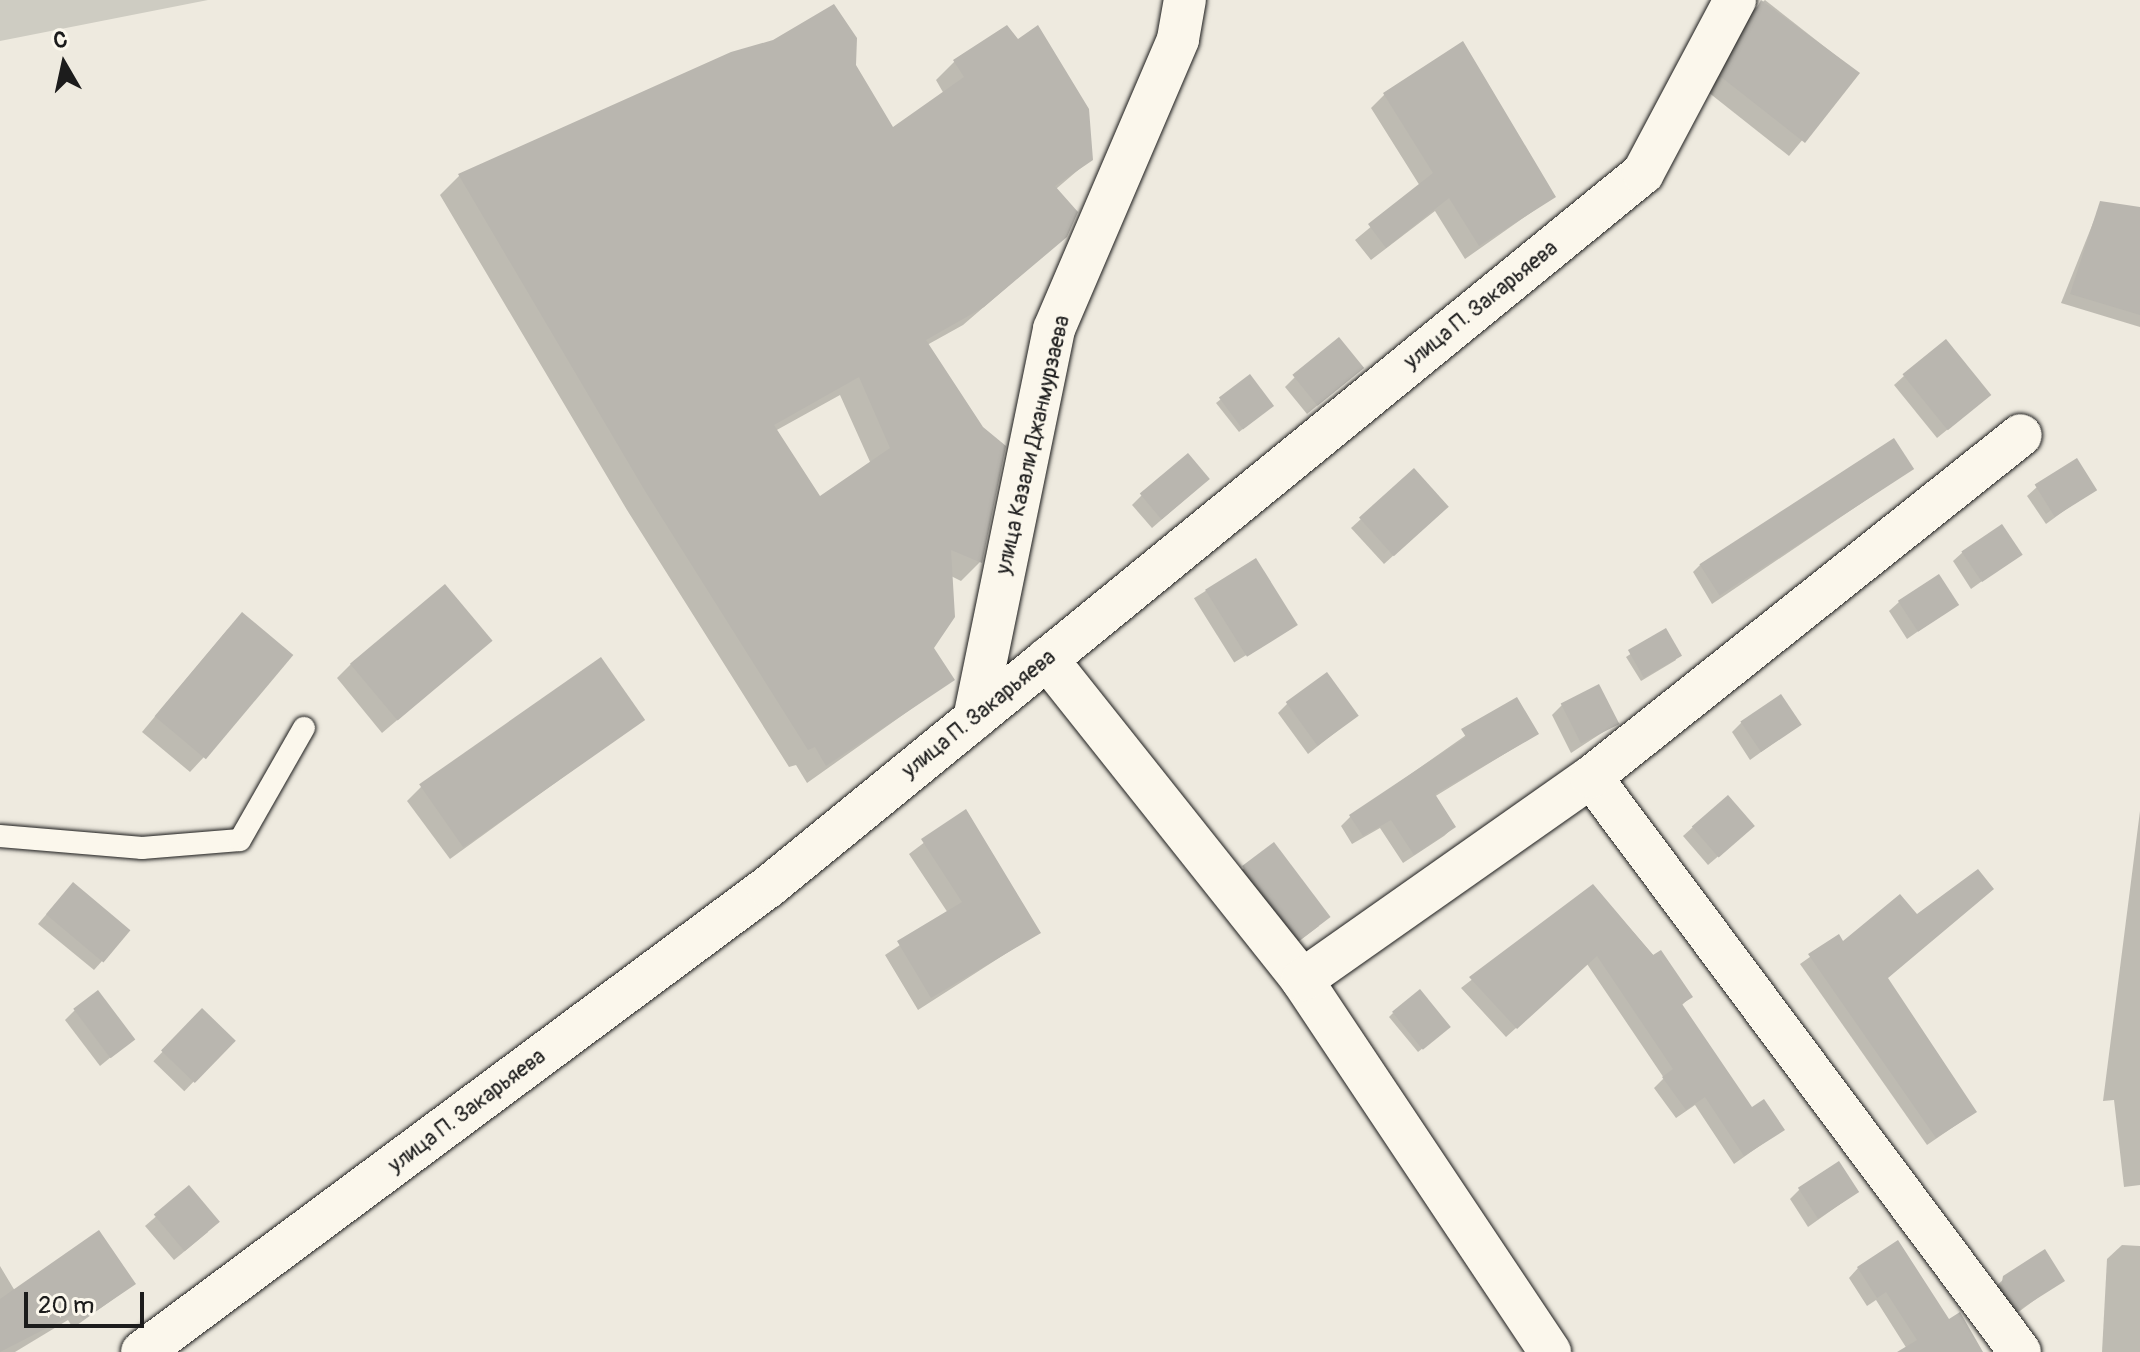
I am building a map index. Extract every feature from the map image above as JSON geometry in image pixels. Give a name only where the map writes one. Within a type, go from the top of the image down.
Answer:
[{"type":"street","name":"улица Казали Джанмурзаева","points":[[974,719],[1054,329],[1178,39],[1185,0]]},
{"type":"street","name":"улица П. Закарьяева","points":[[142,1352],[768,887],[1643,173],[1735,0]]},
{"type":"street","points":[[1302,980],[1591,777],[2021,435]]},
{"type":"street","points":[[1047,659],[1302,980],[1550,1352]]},
{"type":"street","points":[[1591,777],[2020,1352]]},
{"type":"lane","points":[[0,836],[142,848],[240,840],[304,728]]},
{"type":"shaded area","points":[[0,0],[208,0],[0,41]]},
{"type":"building","points":[[1761,0],[1860,73],[1805,143],[1721,77]]},
{"type":"building","points":[[834,4],[857,38],[856,65],[893,127],[964,77],[953,60],[1007,25],[1018,39],[1038,25],[1089,109],[1093,160],[1055,186],[1078,212],[1067,237],[984,307],[926,340],[983,427],[1006,446],[982,563],[951,550],[955,617],[934,648],[955,680],[826,766],[815,747],[808,750],[645,491],[458,174],[731,52],[773,40]],"holes":[[[859,377],[890,448],[820,496],[774,425]]]},
{"type":"building","points":[[1463,41],[1556,197],[1479,246],[1449,198],[1386,248],[1368,224],[1433,173],[1383,93]]},
{"type":"building","points":[[2100,201],[2140,207],[2140,315],[2070,294]]},
{"type":"building","points":[[1339,337],[1364,368],[1318,406],[1292,375]]},
{"type":"building","points":[[1946,339],[1991,395],[1948,430],[1902,374]]},
{"type":"building","points":[[1250,374],[1274,406],[1243,429],[1219,397]]},
{"type":"building","points":[[1894,438],[1914,469],[1720,595],[1699,564]]},
{"type":"building","points":[[1188,453],[1210,479],[1162,520],[1140,493]]},
{"type":"building","points":[[2077,458],[2097,490],[2055,517],[2035,484]]},
{"type":"building","points":[[1414,468],[1449,507],[1394,556],[1359,518]]},
{"type":"building","points":[[2002,524],[2023,555],[1982,582],[1961,551]]},
{"type":"building","points":[[1256,558],[1298,625],[1247,657],[1205,590]]},
{"type":"building","points":[[1939,574],[1959,605],[1918,632],[1898,601]]},
{"type":"building","points":[[445,584],[493,641],[398,720],[350,664]]},
{"type":"building","points":[[242,612],[293,655],[206,759],[155,716]]},
{"type":"building","points":[[1666,628],[1682,656],[1644,678],[1628,650]]},
{"type":"building","points":[[601,657],[645,720],[463,847],[419,784]]},
{"type":"building","points":[[1327,672],[1359,716],[1317,746],[1286,702]]},
{"type":"building","points":[[1599,684],[1619,724],[1581,744],[1561,704]]},
{"type":"building","points":[[1781,694],[1802,725],[1761,752],[1740,721]]},
{"type":"building","points":[[1517,697],[1539,734],[1435,794],[1456,827],[1414,855],[1391,820],[1363,836],[1349,815],[1466,737],[1461,729]]},
{"type":"building","points":[[1728,795],[1755,826],[1719,857],[1692,826]]},
{"type":"building","points":[[966,809],[1041,933],[931,998],[897,941],[962,902],[921,839]]},
{"type":"building","points":[[1274,842],[1331,917],[1299,941],[1242,866]]},
{"type":"building","points":[[1978,869],[1994,889],[1888,978],[1977,1112],[1936,1138],[1808,954],[1839,934],[1843,941],[1900,894],[1917,914]]},
{"type":"building","points":[[73,882],[130,930],[103,962],[46,914]]},
{"type":"building","points":[[1593,884],[1653,955],[1661,950],[1693,997],[1682,1004],[1752,1107],[1764,1099],[1785,1130],[1744,1156],[1705,1097],[1686,1110],[1662,1077],[1673,1069],[1597,956],[1517,1029],[1469,977]]},
{"type":"building","points":[[1420,989],[1451,1027],[1423,1050],[1392,1012]]},
{"type":"building","points":[[98,990],[135,1040],[111,1058],[73,1009]]},
{"type":"building","points":[[202,1008],[236,1041],[195,1083],[161,1050]]},
{"type":"building","points":[[1839,1161],[1859,1192],[1818,1219],[1798,1188]]},
{"type":"building","points":[[189,1185],[220,1222],[185,1251],[154,1215]]},
{"type":"building","points":[[99,1230],[136,1284],[83,1320],[78,1312],[0,1352],[0,1299]]},
{"type":"building","points":[[1898,1240],[1949,1319],[1960,1312],[1983,1352],[1897,1352],[1917,1340],[1886,1292],[1877,1298],[1857,1267]]},
{"type":"building","points":[[2045,1249],[2065,1281],[2019,1310],[2001,1287],[2003,1276]]}]
